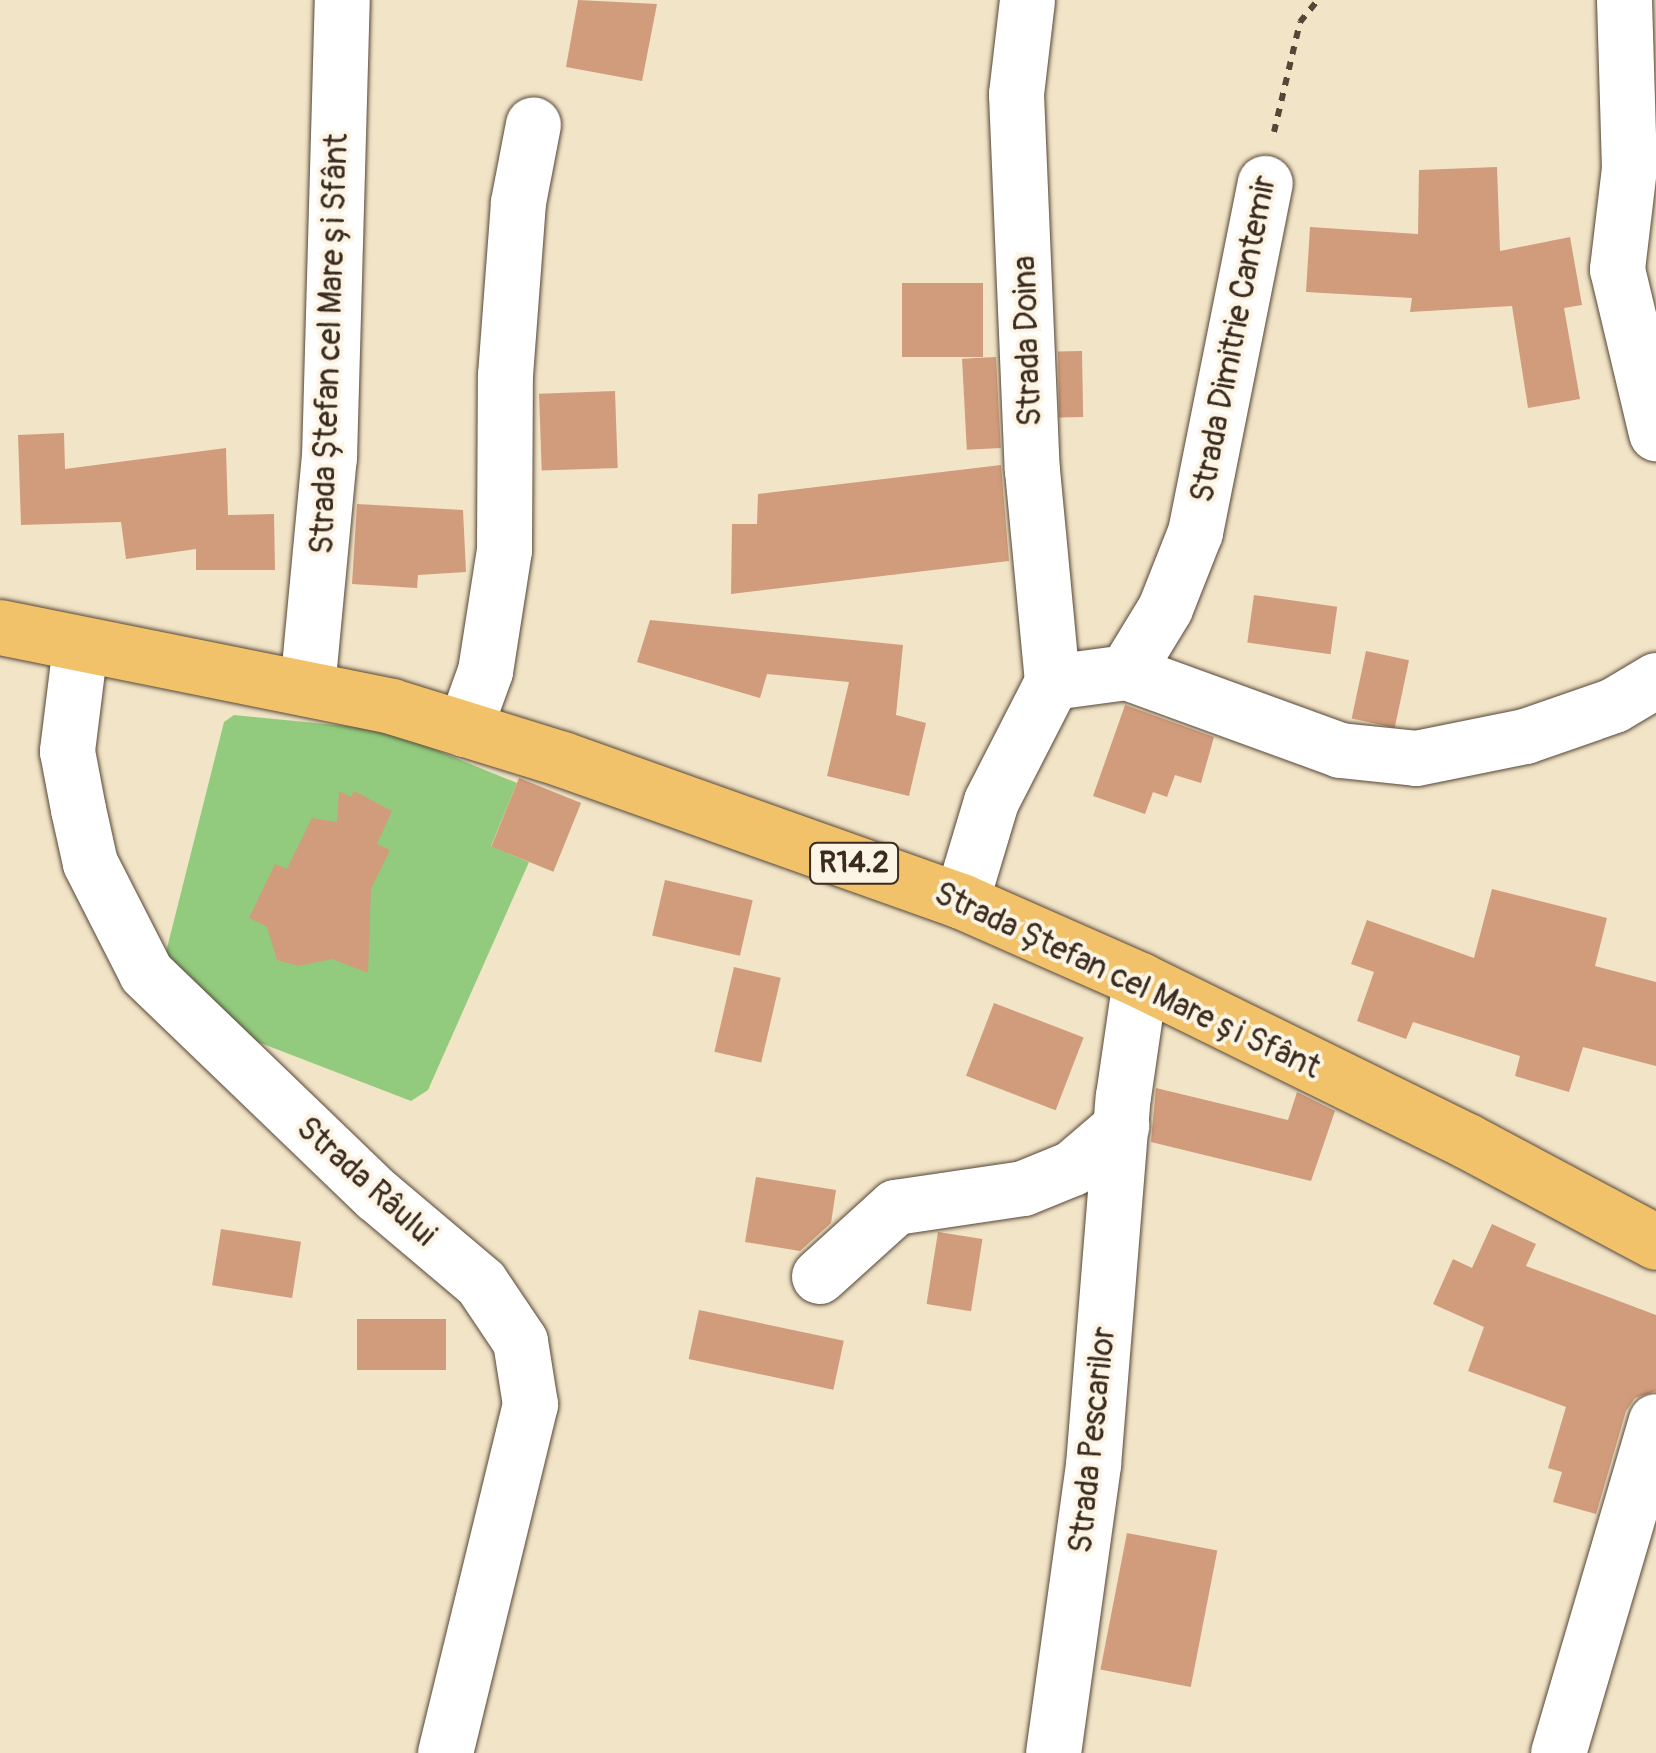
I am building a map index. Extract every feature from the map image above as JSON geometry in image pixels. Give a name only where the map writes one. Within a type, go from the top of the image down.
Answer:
[{"type":"main road","name":"Strada Ștefan cel Mare și Sfânt","points":[[0,627],[80,646],[307,688],[464,728],[961,901],[1140,980],[1468,1141],[1656,1242]]},
{"type":"street","name":"Strada Ștefan cel Mare și Sfânt","points":[[307,688],[329,457],[342,0]]},
{"type":"street","name":"Strada Doina","points":[[1027,0],[1016,94],[1032,470],[1052,682]]},
{"type":"street","points":[[1624,0],[1629,168],[1617,269],[1656,433]]},
{"type":"street","points":[[464,728],[485,671],[504,550],[505,376],[518,202],[533,124]]},
{"type":"street","name":"Strada Dimitrie Cantemir","points":[[1126,672],[1165,608],[1195,532],[1265,183]]},
{"type":"street","name":"Strada Râului","points":[[80,646],[66,751],[90,863],[146,973],[362,1182],[481,1282],[520,1341],[530,1404],[446,1753]]},
{"type":"street","points":[[961,901],[991,801],[1052,682],[1126,672],[1340,750],[1416,758],[1526,736],[1614,705],[1656,680]]},
{"type":"street","name":"Strada Pescarilor","points":[[1053,1753],[1093,1465],[1121,1126],[1140,980]]},
{"type":"street","points":[[819,1276],[894,1207],[1024,1188],[1072,1168],[1121,1126]]},
{"type":"street","points":[[1558,1753],[1656,1421]]},
{"type":"path","name":"Strada Dimitrie Cantemir","points":[[1265,183],[1285,69],[1300,22],[1318,0]]},
{"type":"green space","points":[[234,715],[387,730],[517,783],[491,846],[529,862],[428,1090],[411,1101],[214,1025],[163,964],[224,722]]},
{"type":"building","points":[[578,0],[657,4],[642,81],[566,67]]},
{"type":"building","points":[[1497,167],[1500,251],[1570,237],[1582,305],[1564,308],[1580,399],[1528,408],[1512,306],[1410,312],[1412,298],[1306,292],[1310,227],[1418,234],[1419,170]]},
{"type":"building","points":[[902,283],[983,283],[983,357],[902,357]]},
{"type":"building","points":[[1058,351],[1082,351],[1083,417],[1059,417]]},
{"type":"building","points":[[996,357],[1001,448],[967,450],[962,359]]},
{"type":"building","points":[[615,391],[618,468],[542,471],[539,394]]},
{"type":"building","points":[[64,433],[65,469],[226,448],[228,515],[274,514],[275,570],[196,570],[196,549],[126,559],[121,522],[21,525],[18,435]]},
{"type":"building","points":[[1001,465],[1009,561],[731,594],[732,524],[757,524],[758,494]]},
{"type":"building","points":[[357,504],[463,510],[466,572],[418,575],[417,588],[352,584]]},
{"type":"building","points":[[1254,595],[1337,607],[1331,654],[1247,643]]},
{"type":"building","points":[[650,620],[903,645],[896,715],[926,723],[909,796],[827,776],[849,682],[767,674],[760,698],[637,662]]},
{"type":"building","points":[[1366,651],[1409,660],[1395,728],[1352,718]]},
{"type":"building","points":[[1125,705],[1214,737],[1201,783],[1175,775],[1167,797],[1153,792],[1145,814],[1093,796]]},
{"type":"building","points":[[519,778],[581,803],[553,872],[491,847]]},
{"type":"building","points":[[339,791],[351,797],[354,791],[392,811],[377,844],[390,850],[371,889],[368,973],[332,959],[298,966],[277,960],[267,927],[249,918],[275,864],[287,869],[312,818],[337,822]]},
{"type":"building","points":[[665,880],[753,900],[740,956],[652,936]]},
{"type":"building","points":[[1492,889],[1607,918],[1595,966],[1656,982],[1656,1066],[1583,1047],[1569,1092],[1515,1076],[1520,1056],[1413,1022],[1406,1039],[1357,1021],[1374,972],[1351,964],[1367,920],[1474,958]]},
{"type":"building","points":[[734,967],[781,978],[761,1063],[714,1052]]},
{"type":"building","points":[[994,1003],[1084,1037],[1056,1110],[966,1076]]},
{"type":"building","points":[[1156,1088],[1288,1120],[1297,1092],[1335,1111],[1311,1181],[1151,1142]]},
{"type":"building","points":[[756,1177],[836,1190],[831,1223],[800,1251],[745,1242]]},
{"type":"building","points":[[1492,1224],[1536,1244],[1526,1266],[1656,1315],[1656,1391],[1635,1398],[1626,1411],[1596,1514],[1553,1502],[1562,1472],[1548,1468],[1566,1407],[1468,1371],[1484,1327],[1433,1304],[1453,1259],[1472,1268]]},
{"type":"building","points":[[221,1229],[301,1242],[292,1298],[212,1285]]},
{"type":"building","points":[[938,1232],[982,1239],[971,1311],[927,1304]]},
{"type":"building","points":[[699,1310],[844,1341],[833,1390],[689,1359]]},
{"type":"building","points":[[357,1319],[446,1319],[446,1370],[357,1370]]},
{"type":"building","points":[[1127,1533],[1217,1551],[1191,1687],[1100,1669]]}]
